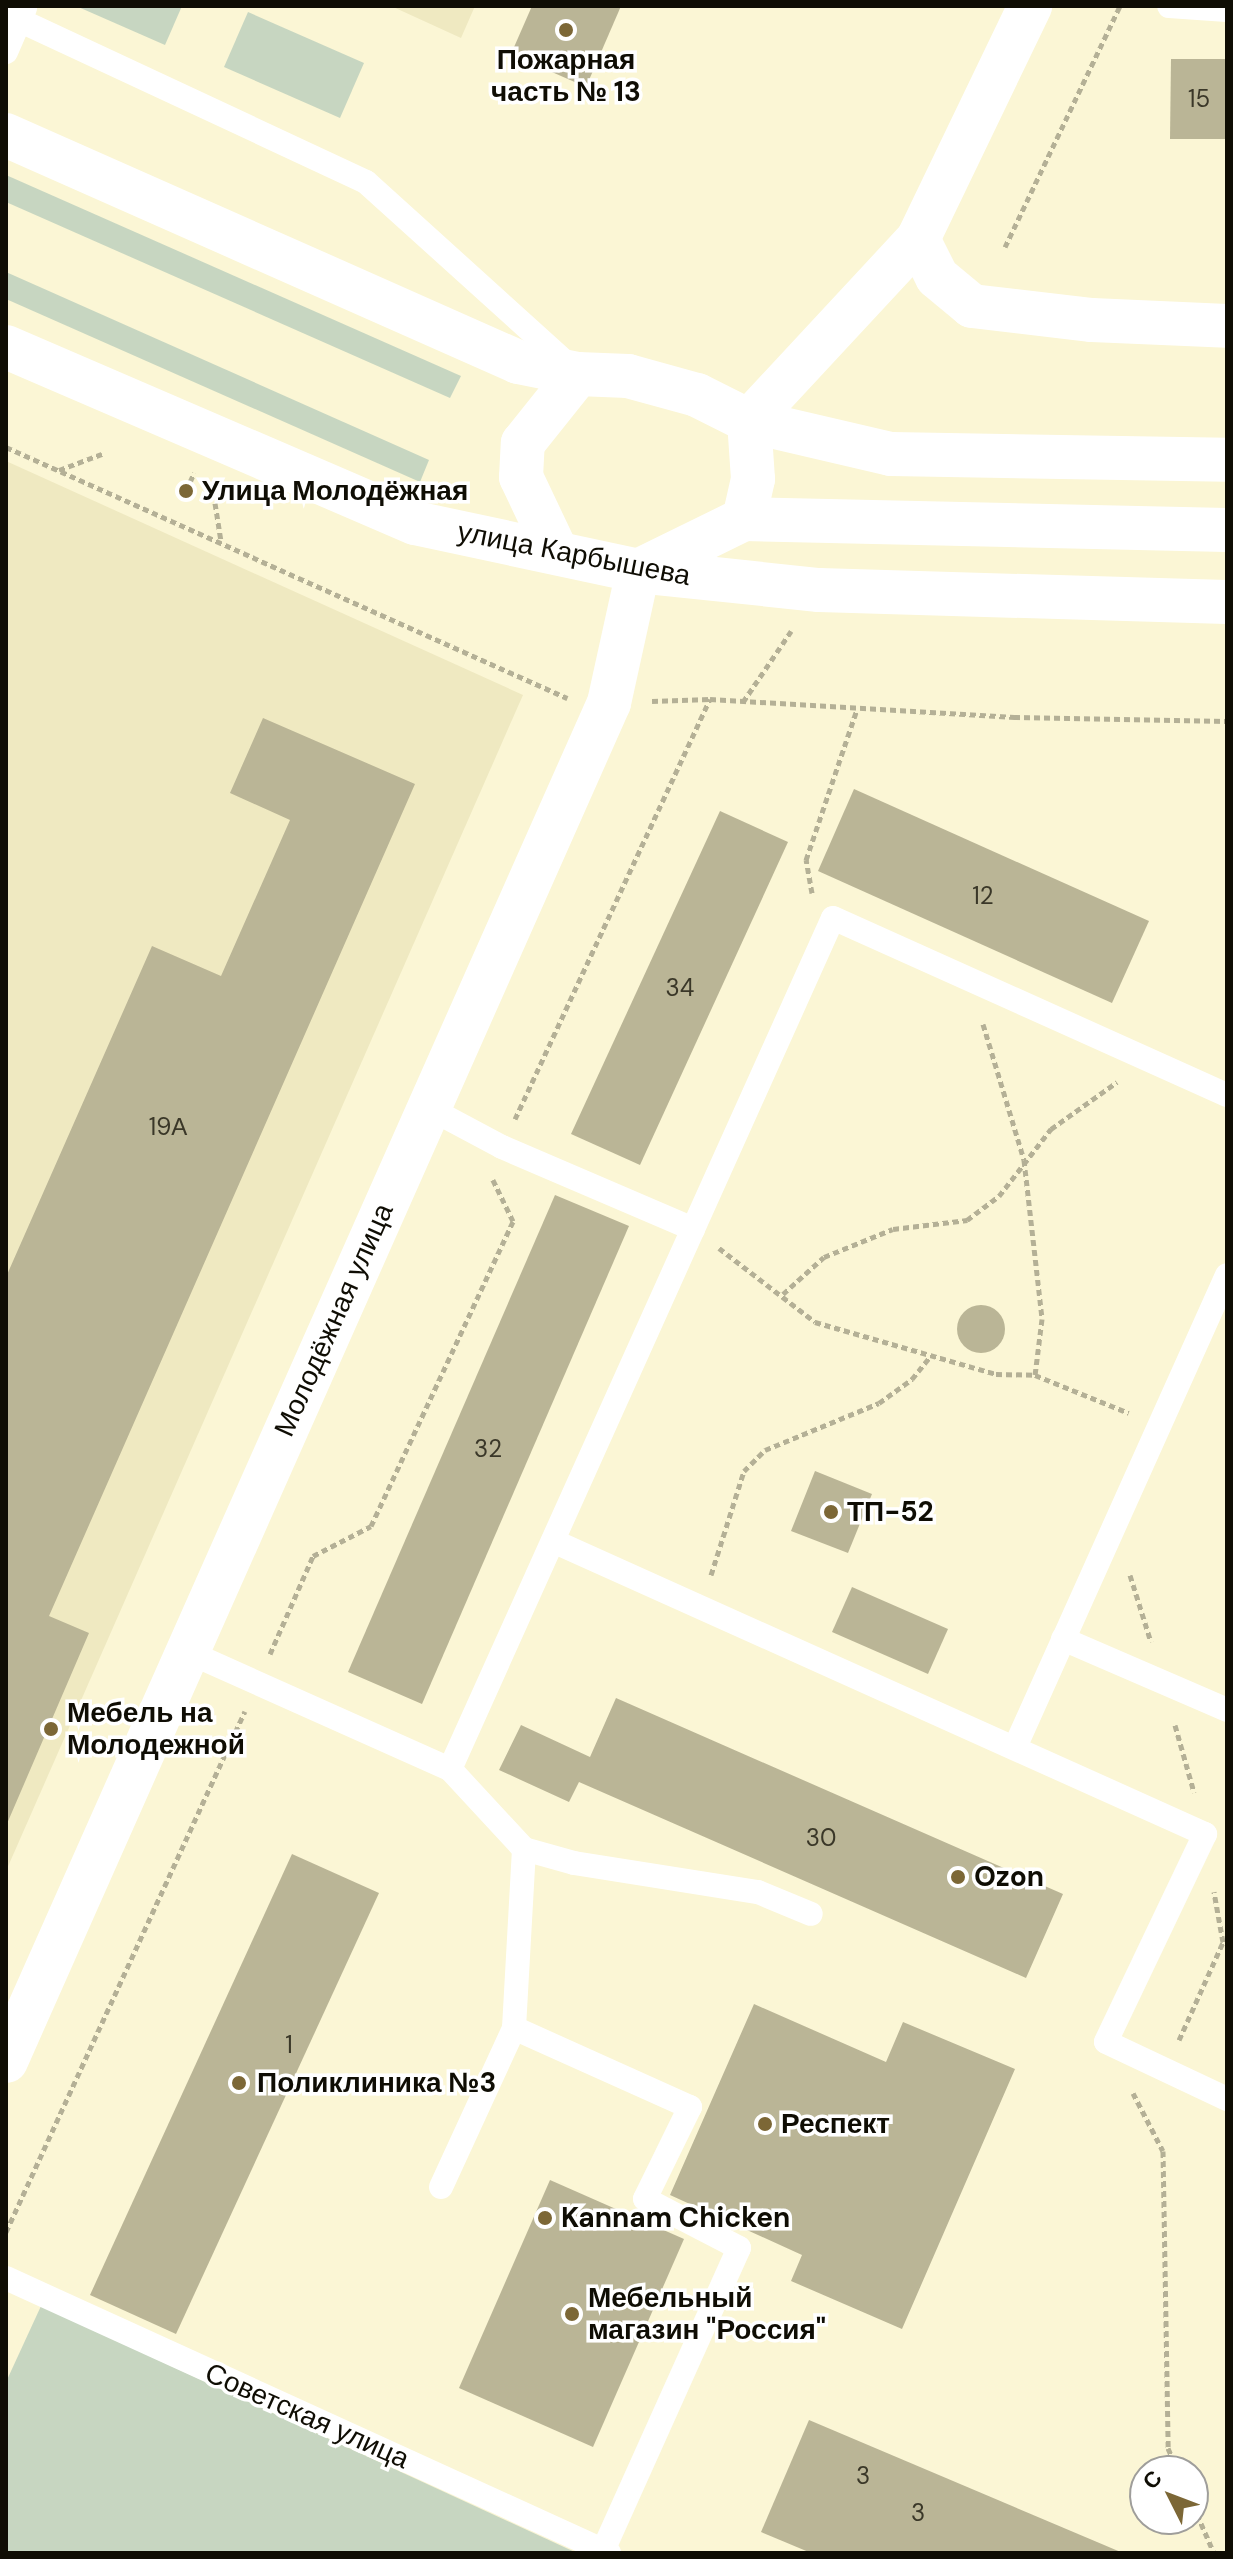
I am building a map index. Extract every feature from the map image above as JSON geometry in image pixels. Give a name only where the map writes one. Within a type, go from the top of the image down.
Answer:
[{"type":"street","points":[[744,519],[753,479],[749,421],[918,239],[1030,6]]},
{"type":"street","points":[[6,135],[518,362],[578,374],[628,376],[670,387],[749,421],[891,454],[1227,460]]},
{"type":"street","points":[[918,239],[937,277],[972,306],[1092,320],[1227,326]]},
{"type":"street","name":"улица Карбышева","points":[[6,347],[415,523],[638,571],[819,590],[1227,602]]},
{"type":"street","points":[[557,553],[521,477],[523,443],[578,374]]},
{"type":"street","points":[[638,571],[744,519],[1227,530]]},
{"type":"street","name":"Молодёжная улица","points":[[6,2061],[609,703],[638,571]]},
{"type":"lane","points":[[1169,6],[1227,10]]},
{"type":"lane","points":[[6,52],[17,13],[366,182],[578,374]]},
{"type":"lane","points":[[450,1769],[833,918],[1227,1095]]},
{"type":"lane","points":[[427,1107],[502,1147],[693,1229]]},
{"type":"lane","points":[[1016,1745],[1227,1275]]},
{"type":"lane","points":[[553,1541],[1016,1745],[1205,1834],[1106,2042],[1227,2099]]},
{"type":"lane","points":[[1063,1639],[1227,1710]]},
{"type":"lane","points":[[188,1652],[450,1769],[524,1849],[574,1863],[758,1892],[811,1914]]},
{"type":"lane","points":[[441,2187],[514,2028],[524,1849]]},
{"type":"lane","points":[[514,2028],[690,2107],[645,2199],[739,2248],[606,2552]]},
{"type":"lane","name":"Советская улица","points":[[6,2278],[606,2552]]},
{"type":"path","points":[[1005,247],[1120,6]]},
{"type":"path","points":[[6,447],[581,704],[710,699],[857,709],[1227,721]]},
{"type":"path","points":[[59,470],[102,454]]},
{"type":"path","points":[[215,503],[221,543]]},
{"type":"path","points":[[742,703],[796,624]]},
{"type":"path","points":[[6,2232],[258,1684],[313,1556],[371,1526],[513,1221],[491,1175],[710,699]]},
{"type":"path","points":[[833,918],[813,896],[806,860],[857,709]]},
{"type":"path","points":[[959,975],[985,1026],[1024,1160],[1042,1319],[1035,1375]]},
{"type":"path","points":[[783,1294],[824,1257],[893,1229],[967,1220],[999,1196],[1024,1160],[1091,1096],[1154,1062]]},
{"type":"path","points":[[693,1229],[783,1294],[815,1322],[996,1374],[1035,1375],[1160,1425]]},
{"type":"path","points":[[701,1606],[744,1471],[765,1450],[794,1434],[879,1403],[912,1379],[930,1357]]},
{"type":"path","points":[[1106,2042],[1163,2151],[1168,2448],[1171,2455]]},
{"type":"shaded area","points":[[391,6],[475,6],[461,38]]},
{"type":"shaded area","points":[[6,461],[523,695],[6,1871]]},
{"type":"green space","points":[[76,6],[182,6],[165,45]]},
{"type":"green space","points":[[248,12],[364,63],[340,118],[224,67]]},
{"type":"green space","points":[[6,175],[461,376],[450,398],[6,202]]},
{"type":"green space","points":[[6,272],[429,460],[420,482],[6,299]]},
{"type":"green space","points":[[41,2306],[577,2553],[6,2553],[6,2382]]},
{"type":"building","name":"Пожарная часть № 13","points":[[532,6],[621,6],[586,87],[511,54]]},
{"type":"building","points":[[1171,59],[1227,59],[1227,139],[1170,139]]},
{"type":"building","points":[[263,718],[415,784],[49,1616],[89,1633],[6,1826],[6,1277],[152,946],[221,976],[290,820],[230,793]]},
{"type":"building","points":[[854,789],[1149,921],[1112,1003],[818,871]]},
{"type":"building","points":[[720,811],[788,842],[640,1165],[571,1134]]},
{"type":"building","points":[[555,1195],[629,1226],[422,1704],[348,1672]]},
{"type":"building","points":[[981,1305],[990,1306],[998,1312],[1004,1320],[1004,1338],[998,1346],[990,1352],[981,1353],[972,1352],[964,1346],[958,1338],[957,1329],[958,1320],[964,1312],[972,1306]]},
{"type":"building","name":"ТП-52","points":[[815,1471],[872,1494],[848,1553],[791,1531]]},
{"type":"building","points":[[852,1587],[948,1629],[928,1674],[832,1632]]},
{"type":"building","points":[[616,1698],[1063,1894],[1026,1978],[579,1782],[569,1802],[499,1770],[521,1725],[590,1757]]},
{"type":"building","name":"Поликлиника №3","points":[[292,1854],[379,1893],[176,2334],[90,2295]]},
{"type":"building","points":[[754,2004],[886,2062],[903,2022],[1015,2069],[902,2329],[791,2281],[802,2255],[670,2195]]},
{"type":"building","name":"Мебельный магазин \"Россия\"","points":[[550,2180],[684,2239],[593,2447],[459,2388]]},
{"type":"building","points":[[809,2420],[1123,2553],[811,2553],[761,2532]]},
{"type":"place","name":"Пожарная часть № 13","points":[[566,30]]},
{"type":"place","name":"Улица Молодёжная","points":[[186,491]]},
{"type":"place","name":"ТП-52","points":[[831,1512]]},
{"type":"place","name":"Мебель на Молодежной","points":[[51,1729]]},
{"type":"place","name":"Ozon","points":[[958,1877]]},
{"type":"place","name":"Поликлиника №3","points":[[239,2083]]},
{"type":"place","name":"Респект","points":[[765,2124]]},
{"type":"place","name":"Kannam Chicken","points":[[545,2218]]},
{"type":"place","name":"Мебельный магазин \"Россия\"","points":[[572,2314]]}]
